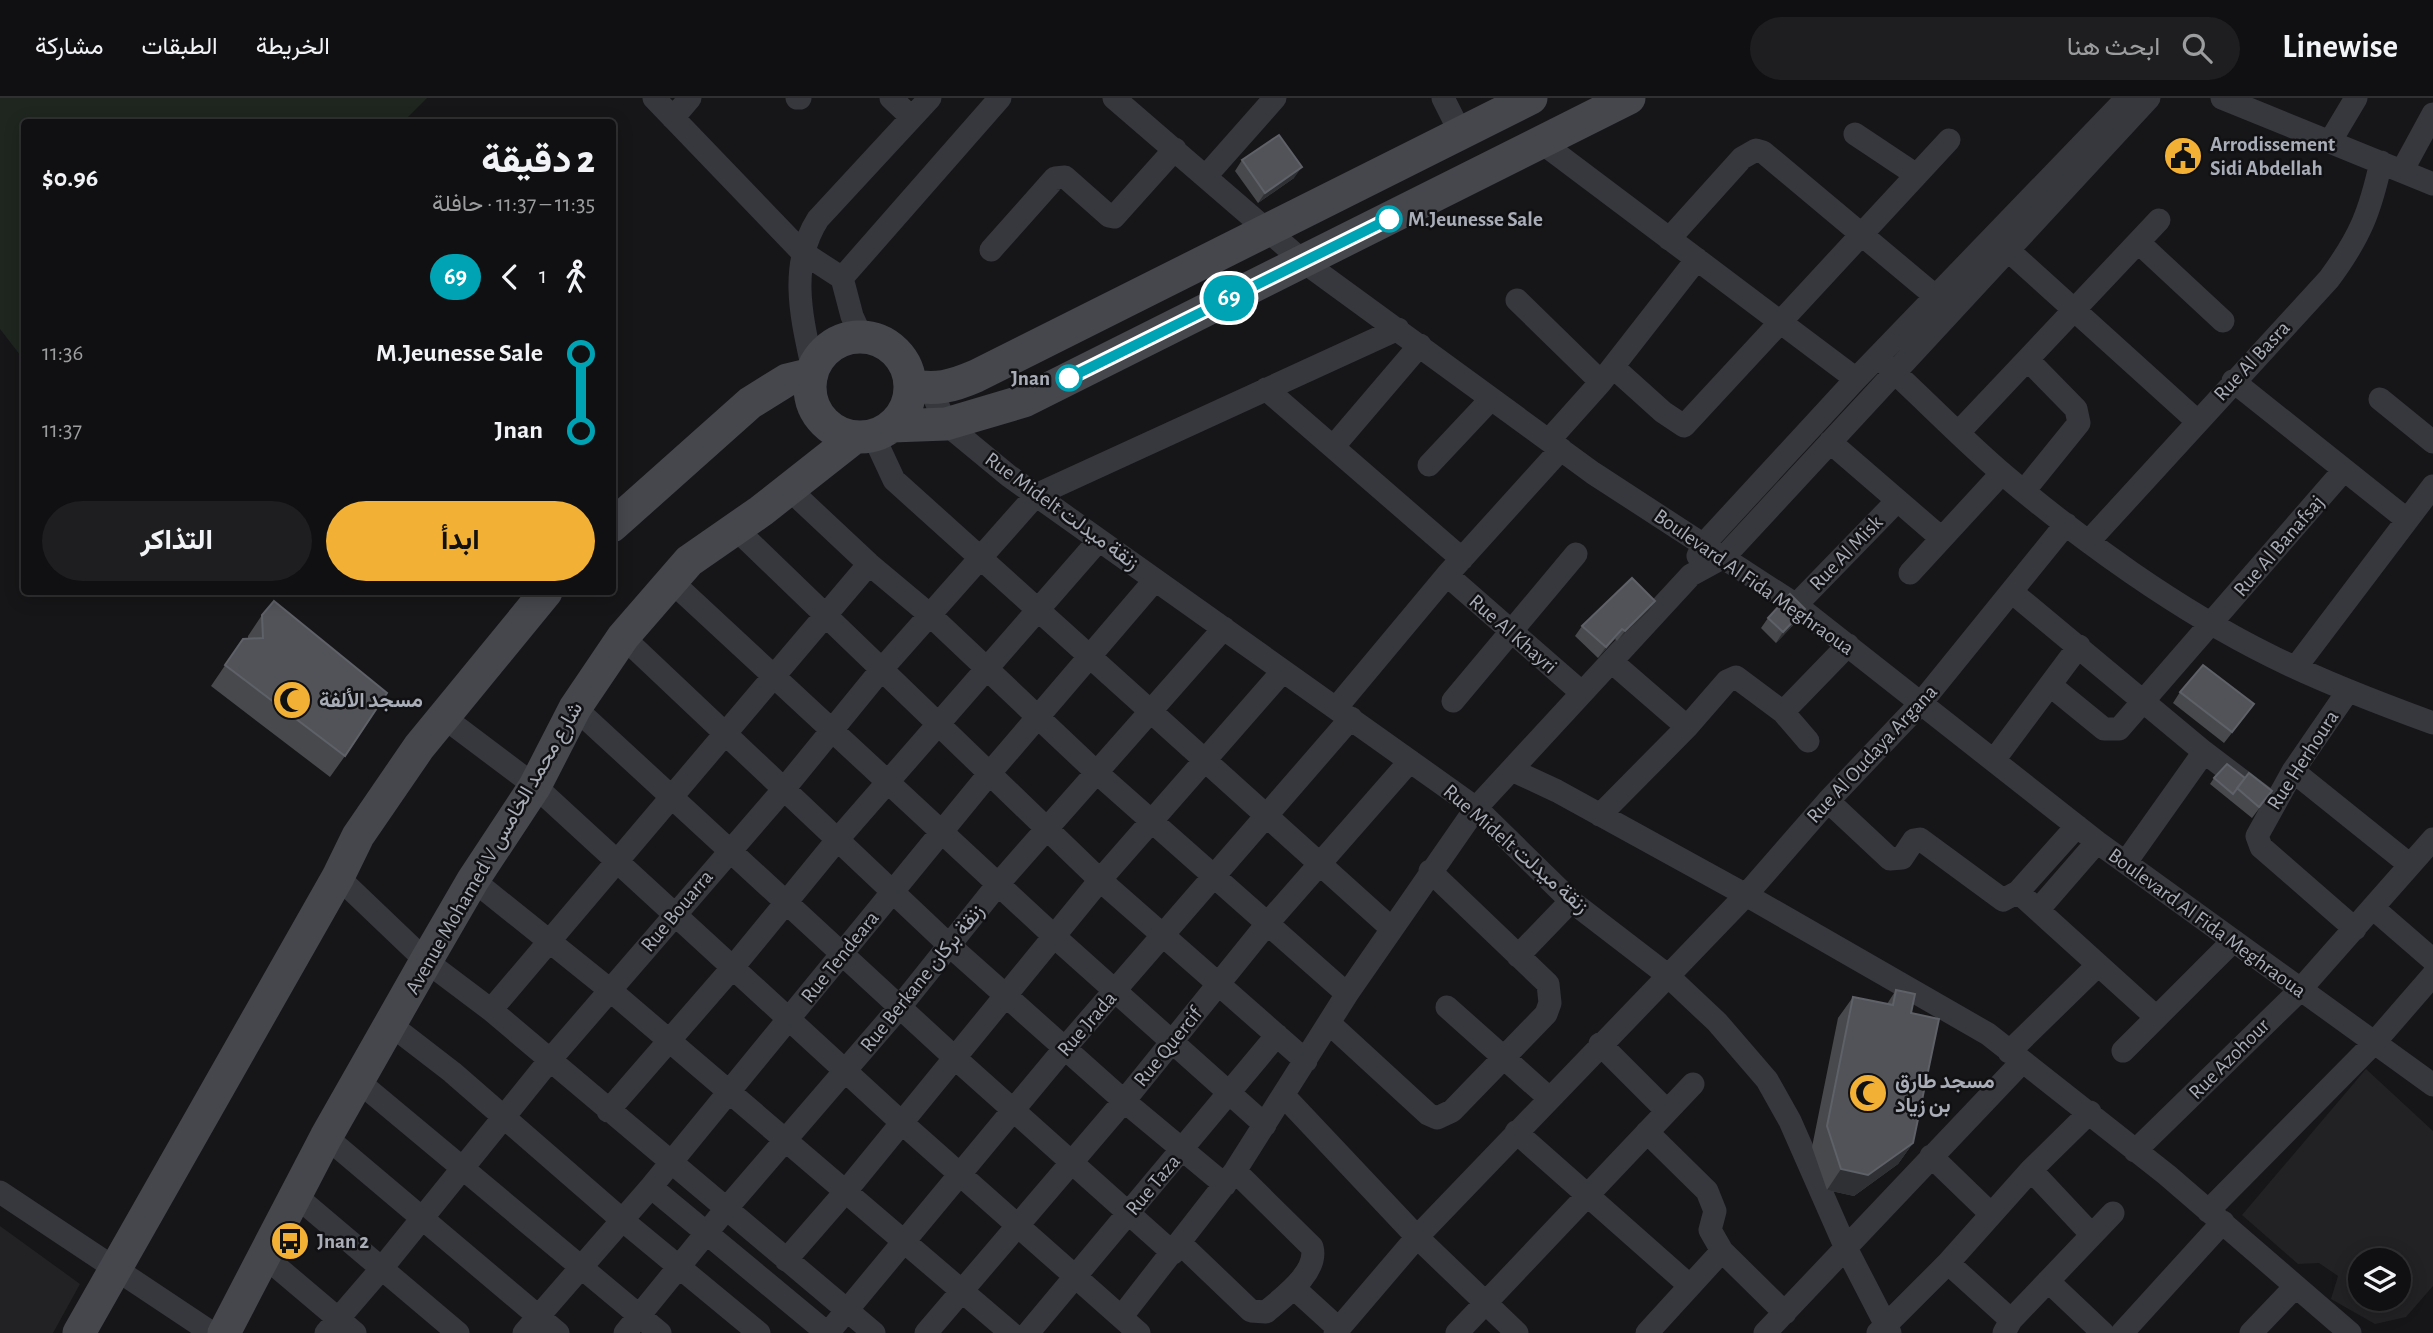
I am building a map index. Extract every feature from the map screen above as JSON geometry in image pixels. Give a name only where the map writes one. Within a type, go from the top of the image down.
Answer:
[{"type":"street","points":[[654,98],[802,252],[842,278],[852,316],[862,338]]},
{"type":"street","points":[[673,118],[690,98]]},
{"type":"street","points":[[891,98],[911,117]]},
{"type":"street","points":[[930,98],[818,219],[802,252],[799,306],[813,372],[811,395],[818,415],[834,430],[873,433],[946,424],[1024,401],[1629,98]]},
{"type":"street","points":[[842,278],[1000,98]]},
{"type":"street","points":[[1443,98],[1460,132]]},
{"type":"street","points":[[920,387],[957,384],[976,376],[1531,98]]},
{"type":"street","points":[[1690,575],[1724,557],[1829,442],[1936,296],[2127,98]]},
{"type":"street","points":[[442,716],[535,786],[791,1018],[902,1123],[1130,1327],[1177,1249],[1230,1178],[1391,928],[1476,808],[1690,575],[1703,545],[1856,379],[1887,365],[2009,251],[2149,98]]},
{"type":"street","points":[[2222,98],[2331,140],[2433,184]]},
{"type":"street","points":[[2331,140],[2356,98]]},
{"type":"street","name":"Boulevard Al Fida Meghraoua","points":[[1122,100],[1266,232],[1304,262],[1555,444],[1796,605],[2097,842],[2433,1085]]},
{"type":"street","points":[[1206,176],[1261,103]]},
{"type":"street","name":"Rue Al Basra","points":[[2089,541],[2329,279],[2355,243],[2374,195],[2391,166],[2433,114]]},
{"type":"street","points":[[1855,134],[1915,174]]},
{"type":"street","points":[[1517,300],[1606,374],[1684,426],[1949,140]]},
{"type":"street","points":[[1541,142],[1856,379]]},
{"type":"street","points":[[990,250],[1055,178],[1065,177],[1109,216],[1114,217],[1175,149]]},
{"type":"street","points":[[1670,239],[1742,158],[1756,150],[1763,152],[1863,233],[1936,296]]},
{"type":"street","points":[[1958,433],[2159,220]]},
{"type":"street","points":[[2138,243],[2223,321]]},
{"type":"street","points":[[2009,251],[2197,421]]},
{"type":"street","name":"Rue Jrada","points":[[827,1333],[848,1312],[1064,1049],[1265,816],[1454,567],[1555,444],[1697,258]]},
{"type":"street","points":[[1036,495],[1398,329]]},
{"type":"street","points":[[616,522],[750,403],[787,380],[813,372],[827,350],[850,339],[862,338],[890,347],[920,387]]},
{"type":"street","points":[[1334,447],[1420,345]]},
{"type":"street","points":[[2024,491],[2079,424],[2076,409],[2028,359]]},
{"type":"street","points":[[1887,365],[2001,473],[2089,541],[2213,623],[2348,691],[2433,723]]},
{"type":"street","points":[[2233,381],[2344,470],[2423,505],[2296,667]]},
{"type":"street","points":[[873,433],[904,412],[920,387]]},
{"type":"street","name":"Rue Midelt زنقة ميدلت","points":[[920,387],[946,424],[1036,495],[1476,808],[1571,901],[1666,974],[1717,1022],[1767,1080],[1790,1121],[1885,1330]]},
{"type":"street","name":"Rue Al Khayri","points":[[1266,389],[1334,447],[1454,567],[1510,633],[1581,692]]},
{"type":"street","points":[[1429,465],[1491,398]]},
{"type":"street","points":[[2380,399],[2433,442]]},
{"type":"street","points":[[873,433],[894,480],[1391,928]]},
{"type":"street","name":"Avenue Mohamed V شارع محمد الخامس","points":[[224,1333],[326,1137],[426,961],[473,880],[535,786],[575,708],[623,637],[689,561],[873,433]]},
{"type":"street","points":[[1829,442],[1940,537]]},
{"type":"street","name":"Rue Al Banafsaj","points":[[2050,685],[2104,729],[2119,729],[2344,470]]},
{"type":"street","points":[[1910,573],[2001,473]]},
{"type":"street","points":[[789,489],[869,565],[930,615],[1095,771],[1347,994]]},
{"type":"street","name":"Rue Bouarra","points":[[340,1328],[382,1268],[549,1061],[979,556],[1036,495]]},
{"type":"street","name":"Rue Al Misk","points":[[1796,605],[1897,501]]},
{"type":"street","name":"Rue Al Oudaya Argana","points":[[1337,1331],[1418,1237],[1666,974],[1746,895],[1828,801],[1921,703],[2013,593],[2066,524]]},
{"type":"street","points":[[736,529],[1100,880],[1217,986],[1306,1061]]},
{"type":"street","points":[[608,1111],[734,966],[887,782],[1099,540]]},
{"type":"street","points":[[1453,701],[1576,554]]},
{"type":"street","points":[[491,1010],[670,796],[869,565]]},
{"type":"street","points":[[670,580],[940,832],[1265,1125]]},
{"type":"street","name":"Rue Tendeara","points":[[531,1324],[651,1187],[940,832],[1155,580]]},
{"type":"street","points":[[2013,593],[2204,752],[2274,805]]},
{"type":"street","points":[[79,1333],[338,877],[358,836],[442,716],[543,595]]},
{"type":"street","name":"Rue Berkane زنقة بركان","points":[[632,1325],[726,1209],[788,1141],[899,1008],[999,883],[1095,771],[1152,711],[1224,628]]},
{"type":"street","points":[[575,708],[899,1008],[1129,1213],[1251,1311],[1266,1312],[1294,1288],[1311,1262],[1312,1247],[1230,1178],[1182,1151],[1064,1049],[1007,994],[949,945],[623,637]]},
{"type":"street","points":[[1783,712],[1848,645]]},
{"type":"street","points":[[1994,760],[2079,646]]},
{"type":"street","points":[[1612,662],[1687,727]]},
{"type":"street","points":[[786,1260],[1056,938],[1100,880],[1283,671]]},
{"type":"street","points":[[1600,815],[1687,727],[1727,681],[1742,679],[1783,712],[1808,741]]},
{"type":"street","name":"Rue Herhoura","points":[[2348,691],[2293,771],[2257,836],[2261,847],[2355,929]]},
{"type":"street","points":[[2126,862],[2204,752]]},
{"type":"street","name":"Rue Quercif","points":[[926,1333],[1124,1101],[1267,925],[1410,761]]},
{"type":"street","points":[[1512,770],[1746,895],[1988,1034],[2090,1112],[2350,1333]]},
{"type":"street","points":[[2293,771],[2410,865]]},
{"type":"street","points":[[1828,801],[1890,859],[1902,858],[1914,840],[1920,839],[1999,899],[2007,900],[2018,892],[2077,826]]},
{"type":"street","name":"Rue Azohour","points":[[2135,1151],[2299,990],[2433,839]]},
{"type":"street","points":[[2038,910],[2097,842]]},
{"type":"street","points":[[1329,1023],[1428,1114],[1437,1118],[1452,1111],[1546,1014],[1550,1003],[1548,984],[1430,871]]},
{"type":"street","points":[[338,877],[426,961],[491,1010],[874,1333]]},
{"type":"street","points":[[473,880],[729,1090],[1012,1333]]},
{"type":"street","points":[[2018,892],[2156,1017]]},
{"type":"street","points":[[1518,956],[1571,901]]},
{"type":"street","points":[[2373,908],[2433,960]]},
{"type":"street","points":[[2123,1051],[2232,942]]},
{"type":"street","points":[[1765,1333],[1931,1156],[2098,965]]},
{"type":"street","points":[[2123,1333],[2215,1216],[2433,975]]},
{"type":"street","points":[[1447,1007],[1549,1098]]},
{"type":"street","points":[[391,1025],[759,1333]]},
{"type":"street","name":"Rue Taza","points":[[1028,1333],[1277,1035]]},
{"type":"street","points":[[1600,1044],[1667,1111]]},
{"type":"street","points":[[358,1081],[580,1267],[632,1325],[660,1333]]},
{"type":"street","points":[[1457,1333],[1693,1084]]},
{"type":"street","points":[[1284,1096],[1418,1237],[1517,1333]]},
{"type":"street","points":[[1885,1330],[2031,1170],[2090,1112]]},
{"type":"street","points":[[1516,1132],[1690,1286]]},
{"type":"street","points":[[1647,1132],[1707,1191],[1715,1211],[1710,1230],[1723,1251],[1784,1312]]},
{"type":"street","points":[[326,1137],[422,1217],[531,1324],[558,1333]]},
{"type":"street","points":[[1931,1156],[1991,1214]]},
{"type":"street","points":[[2031,1170],[2092,1235]]},
{"type":"street","points":[[651,1187],[827,1333]]},
{"type":"street","points":[[0,1192],[212,1333]]},
{"type":"street","points":[[296,1196],[458,1333]]},
{"type":"street","points":[[1948,1263],[2007,1326],[2113,1213]]},
{"type":"street","points":[[1647,1333],[1723,1251]]},
{"type":"street","points":[[264,1256],[340,1328]]},
{"type":"street","points":[[2048,1281],[2103,1333]]},
{"type":"street","points":[[2251,1333],[2295,1287]]},
{"type":"street","points":[[1294,1288],[1337,1331]]},
{"type":"shaded area","points":[[0,98],[427,98],[406,119],[21,119],[21,356],[0,329]]},
{"type":"shaded area","points":[[2366,1069],[2433,1131],[2433,1286],[2406,1317],[2375,1324],[2352,1311],[2411,1311],[2411,1248],[2348,1248],[2348,1309],[2331,1299],[2338,1276],[2319,1263],[2298,1264],[2242,1215]]},
{"type":"shaded area","points":[[0,1226],[80,1284],[53,1333],[0,1333]]},
{"type":"building","points":[[1279,135],[1302,167],[1265,193],[1242,160]]},
{"type":"building","points":[[1632,578],[1655,601],[1625,631],[1622,629],[1606,647],[1582,626]]},
{"type":"building","points":[[1790,594],[1805,609],[1783,632],[1768,618]]},
{"type":"building","name":"مسجد الألفة","points":[[274,601],[387,693],[345,756],[225,665],[243,639],[263,638],[262,615]]},
{"type":"building","points":[[2203,665],[2254,704],[2232,732],[2180,692]]},
{"type":"building","points":[[2227,764],[2245,778],[2233,794],[2214,778]]},
{"type":"building","points":[[2249,773],[2272,791],[2259,807],[2237,788]]},
{"type":"building","name":"مسجد طارق بن زياد","points":[[1896,990],[1915,994],[1911,1013],[1939,1019],[1913,1143],[1868,1175],[1841,1169],[1827,1126],[1853,997],[1893,1005]]},
{"type":"bus line","name":"69","points":[[1069,378],[1389,219]]},
{"type":"place","name":"Arrodissement Sidi Abdellah","points":[[2183,156]]},
{"type":"place","name":"M.Jeunesse Sale","points":[[1389,219]]},
{"type":"place","name":"Jnan","points":[[1069,378]]},
{"type":"place","name":"مسجد الألفة","points":[[292,700]]},
{"type":"place","name":"مسجد طارق بن زياد","points":[[1868,1093]]},
{"type":"place","name":"Jnan 2","points":[[290,1241]]}]
